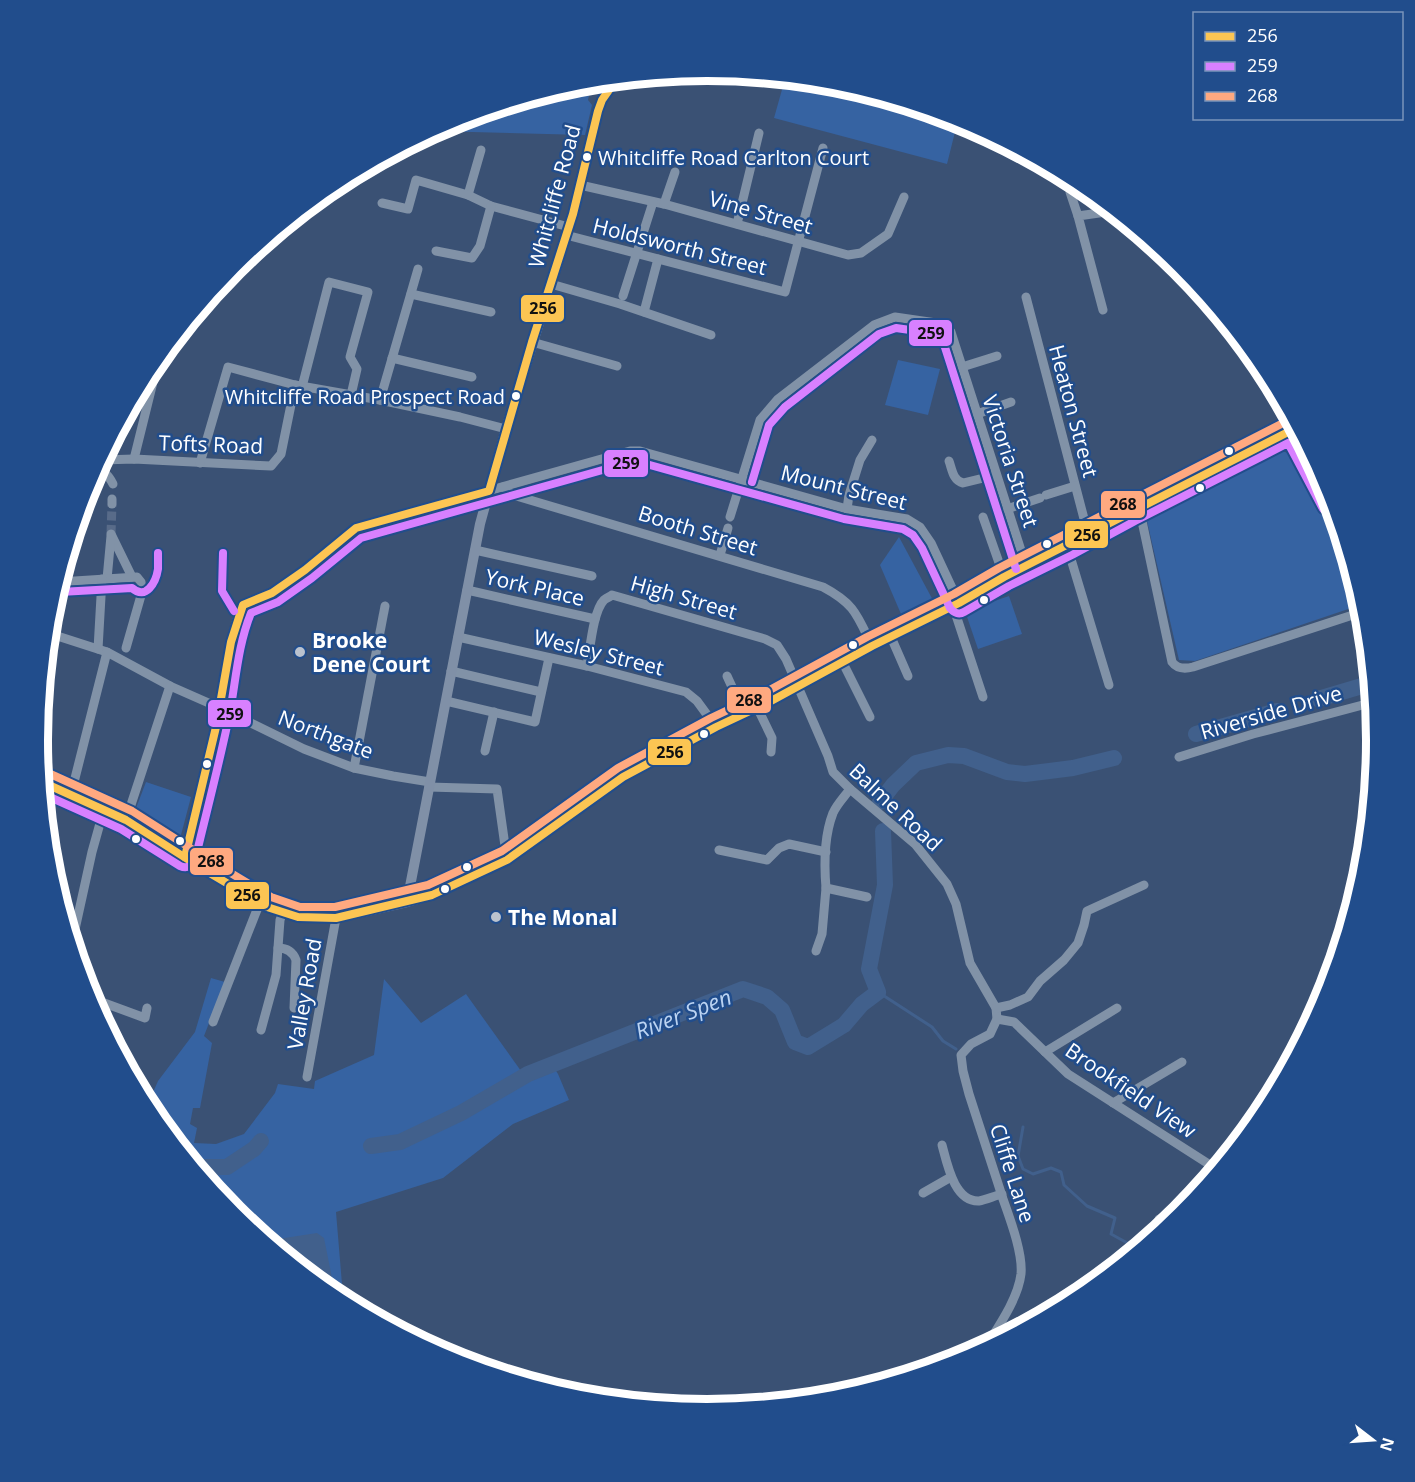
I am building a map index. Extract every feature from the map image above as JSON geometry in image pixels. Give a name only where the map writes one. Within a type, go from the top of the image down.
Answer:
[{"type":"main road","name":"Whitcliffe Road","points":[[407,902],[467,590],[489,491],[567,231],[598,111],[610,89]]},
{"type":"main road","points":[[49,785],[126,820],[203,870],[267,907],[283,912],[298,916],[336,918],[432,895],[507,860],[623,777],[842,661],[1289,430]]},
{"type":"street","points":[[737,224],[759,133]]},
{"type":"street","points":[[799,242],[823,148]]},
{"type":"street","points":[[468,195],[481,150]]},
{"type":"street","points":[[664,204],[675,172]]},
{"type":"street","name":"Holdsworth Street","points":[[382,203],[408,209],[416,180],[468,195],[491,206],[636,254],[785,292],[799,242]]},
{"type":"street","name":"Vine Street","points":[[580,185],[664,204],[848,255],[861,253],[888,234],[903,197]]},
{"type":"street","points":[[1070,192],[1103,310]]},
{"type":"street","points":[[623,296],[653,202]]},
{"type":"street","points":[[436,250],[472,258],[480,246],[491,206]]},
{"type":"street","points":[[1078,216],[1102,213]]},
{"type":"street","points":[[644,312],[658,259]]},
{"type":"street","points":[[380,400],[418,269]]},
{"type":"street","points":[[298,386],[329,282],[368,292],[350,357],[357,369],[351,395]]},
{"type":"street","points":[[551,284],[711,335]]},
{"type":"street","points":[[411,294],[492,312]]},
{"type":"street","name":"Heaton Street","points":[[1026,297],[1088,534]]},
{"type":"street","name":"Victoria Street","points":[[742,479],[760,420],[778,399],[874,325],[895,317],[943,324],[951,332],[1026,566]]},
{"type":"street","points":[[532,342],[617,366]]},
{"type":"street","points":[[962,367],[997,356]]},
{"type":"street","points":[[392,358],[472,376]]},
{"type":"street","points":[[200,464],[228,367],[298,386],[380,400],[506,429]]},
{"type":"street","points":[[134,459],[154,383]]},
{"type":"street","name":"Tofts Road","points":[[111,460],[271,466],[281,454],[298,386]]},
{"type":"street","points":[[977,414],[1011,402]]},
{"type":"street","points":[[847,509],[860,459],[872,440]]},
{"type":"street","name":"Mount Street","points":[[502,487],[640,451],[847,509],[907,519],[920,527],[932,543],[956,604],[983,697]]},
{"type":"street","points":[[949,460],[958,482],[963,483],[996,475]]},
{"type":"street","points":[[105,473],[109,475],[113,484]]},
{"type":"street","points":[[730,517],[742,479]]},
{"type":"street","points":[[1008,509],[1075,486]]},
{"type":"street","points":[[185,857],[210,757],[236,620],[243,605],[272,593],[356,528],[502,487]]},
{"type":"street","name":"Booth Street","points":[[502,487],[513,495],[823,587],[840,596],[855,611],[872,646]]},
{"type":"street","points":[[1139,507],[1172,662],[1178,667],[1187,669],[1354,614]]},
{"type":"street","points":[[983,517],[1004,577]]},
{"type":"street","points":[[720,555],[728,528]]},
{"type":"street","points":[[71,794],[103,651],[105,579],[111,534],[132,577]]},
{"type":"street","points":[[1067,546],[1109,685]]},
{"type":"street","points":[[475,550],[592,576]]},
{"type":"street","points":[[68,581],[137,577],[141,582],[142,592],[126,648]]},
{"type":"street","name":"York Place","points":[[467,590],[596,619]]},
{"type":"street","name":"High Street","points":[[587,666],[598,609],[604,599],[612,595],[765,639],[777,645],[798,686]]},
{"type":"street","points":[[354,768],[385,606]]},
{"type":"street","name":"Northgate","points":[[57,636],[103,651],[170,686],[304,749],[354,768],[429,784],[497,789],[507,860]]},
{"type":"street","name":"Wesley Street","points":[[458,637],[587,666],[686,692],[697,701],[716,727]]},
{"type":"street","points":[[891,637],[908,675]]},
{"type":"street","points":[[446,701],[535,722],[549,658]]},
{"type":"street","points":[[842,661],[870,717]]},
{"type":"street","points":[[451,671],[541,692]]},
{"type":"street","points":[[727,676],[744,713]]},
{"type":"street","points":[[126,820],[170,686]]},
{"type":"street","name":"Balme Road","points":[[798,686],[833,772],[915,844],[947,884],[956,904],[970,963],[996,1008],[997,1019]]},
{"type":"street","name":"Riverside Drive","points":[[1179,757],[1253,734],[1366,704]]},
{"type":"street","points":[[757,707],[771,738],[771,752]]},
{"type":"street","points":[[485,751],[494,712]]},
{"type":"street","points":[[816,951],[822,934],[827,838],[834,812],[850,789]]},
{"type":"street","points":[[75,928],[104,809]]},
{"type":"street","points":[[719,850],[767,860],[779,848],[789,844],[825,852]]},
{"type":"street","points":[[996,1008],[1028,997],[1040,981],[1064,960],[1078,943],[1087,911],[1144,885]]},
{"type":"street","points":[[826,888],[867,897]]},
{"type":"street","points":[[213,1022],[260,902]]},
{"type":"street","points":[[261,1030],[276,975],[280,920],[283,912]]},
{"type":"street","name":"Valley Road","points":[[307,1077],[336,918]]},
{"type":"street","points":[[278,948],[287,950],[295,958],[294,1008]]},
{"type":"street","points":[[102,1002],[145,1018],[147,1008]]},
{"type":"street","points":[[1045,1052],[1117,1008]]},
{"type":"street","name":"Brookfield View","points":[[997,1019],[1014,1022],[1068,1074],[1211,1166]]},
{"type":"street","name":"Cliffe Lane","points":[[993,1335],[1009,1309],[1019,1281],[1020,1259],[1014,1231],[969,1094],[963,1071],[962,1055],[971,1044],[990,1034],[997,1019]]},
{"type":"street","points":[[1113,1103],[1182,1062]]},
{"type":"street","points":[[942,1145],[951,1177],[957,1188],[969,1199],[980,1201],[1002,1194]]},
{"type":"street","points":[[923,1193],[951,1177]]},
{"type":"shaded area","points":[[783,86],[836,94],[878,104],[955,130],[947,164],[774,118]]},
{"type":"shaded area","points":[[590,92],[588,100],[592,105],[585,135],[456,132],[496,116]]},
{"type":"shaded area","points":[[898,360],[940,369],[928,415],[885,405]]},
{"type":"shaded area","points":[[1278,450],[1295,455],[1326,512],[1345,570],[1353,607],[1195,661],[1179,660],[1147,521],[1156,511]]},
{"type":"shaded area","points":[[899,537],[935,604],[904,621],[880,565]]},
{"type":"shaded area","points":[[1009,596],[1022,634],[978,649],[965,611]]},
{"type":"shaded area","points":[[146,782],[191,797],[181,835],[178,838],[133,816]]},
{"type":"shaded area","points":[[211,978],[225,982],[204,1036],[212,1043],[200,1108],[193,1108],[190,1124],[197,1128],[194,1143],[216,1144],[244,1134],[275,1093],[278,1084],[314,1089],[315,1081],[374,1055],[384,979],[421,1023],[466,994],[521,1071],[549,1060],[569,1100],[513,1124],[443,1178],[336,1212],[342,1290],[333,1280],[334,1284],[306,1264],[241,1207],[184,1142],[152,1095],[158,1081],[195,1032]]},
{"type":"shaded area","points":[[317,1233],[324,1238],[332,1278],[328,1280],[306,1264],[278,1239]]},
{"type":"waterway","name":"River Spen","points":[[1318,699],[1365,685]]},
{"type":"waterway","name":"River Spen","points":[[1196,734],[1277,711]]},
{"type":"waterway","name":"River Spen","points":[[880,802],[893,785],[916,763],[948,755],[964,756],[1007,772],[1025,774],[1073,768],[1114,758]]},
{"type":"waterway","name":"River Spen","points":[[371,1146],[400,1142],[461,1113],[528,1074],[743,989],[767,997],[782,1010],[795,1042],[808,1047],[844,1025],[862,1004],[878,992],[869,969],[885,885],[883,831]]},
{"type":"waterway","points":[[878,992],[932,1027],[943,1041],[956,1049]]},
{"type":"waterway","points":[[1023,1127],[1018,1156],[1023,1169],[1033,1174],[1051,1168],[1061,1172],[1064,1185],[1087,1206],[1115,1218],[1111,1234],[1132,1245]]},
{"type":"waterway","name":"River Spen","points":[[205,1167],[227,1167],[254,1149],[261,1141]]},
{"type":"tunnel","points":[[111,534],[112,504]]},
{"type":"transit line","name":"256","points":[[185,857],[216,727],[231,642],[243,605],[272,593],[305,570],[356,528],[489,491],[532,342],[573,214],[598,111],[610,89]]},
{"type":"transit line","name":"259","points":[[752,482],[769,425],[785,407],[879,334],[896,328],[938,334],[942,338],[1016,569]]},
{"type":"transit line","name":"268","points":[[49,773],[132,811],[271,897],[300,907],[335,907],[428,885],[502,851],[618,768],[867,637],[954,594],[999,568],[1285,422]]},
{"type":"transit line","name":"256","points":[[49,785],[126,820],[267,907],[298,917],[336,918],[432,895],[507,860],[623,777],[872,646],[959,603],[1004,577],[1290,431]]},
{"type":"transit line","name":"259","points":[[51,797],[121,829],[180,866],[193,864],[230,712],[240,650],[251,613],[278,602],[361,538],[631,462],[639,462],[844,519],[903,529],[913,535],[922,548],[950,608],[958,613],[964,612],[1009,586],[1288,443],[1323,509]]},
{"type":"transit line","name":"259","points":[[65,592],[132,588],[137,591],[146,591],[153,584],[157,574],[158,553]]},
{"type":"transit line","name":"259","points":[[223,553],[222,591],[234,611]]},
{"type":"place","name":"Whitcliffe Road Carlton Court","points":[[587,157]]},
{"type":"place","name":"Whitcliffe Road Prospect Road","points":[[516,396]]},
{"type":"place","name":"Brooke Dene Court","points":[[300,652]]},
{"type":"place","name":"The Monal","points":[[496,917]]}]
